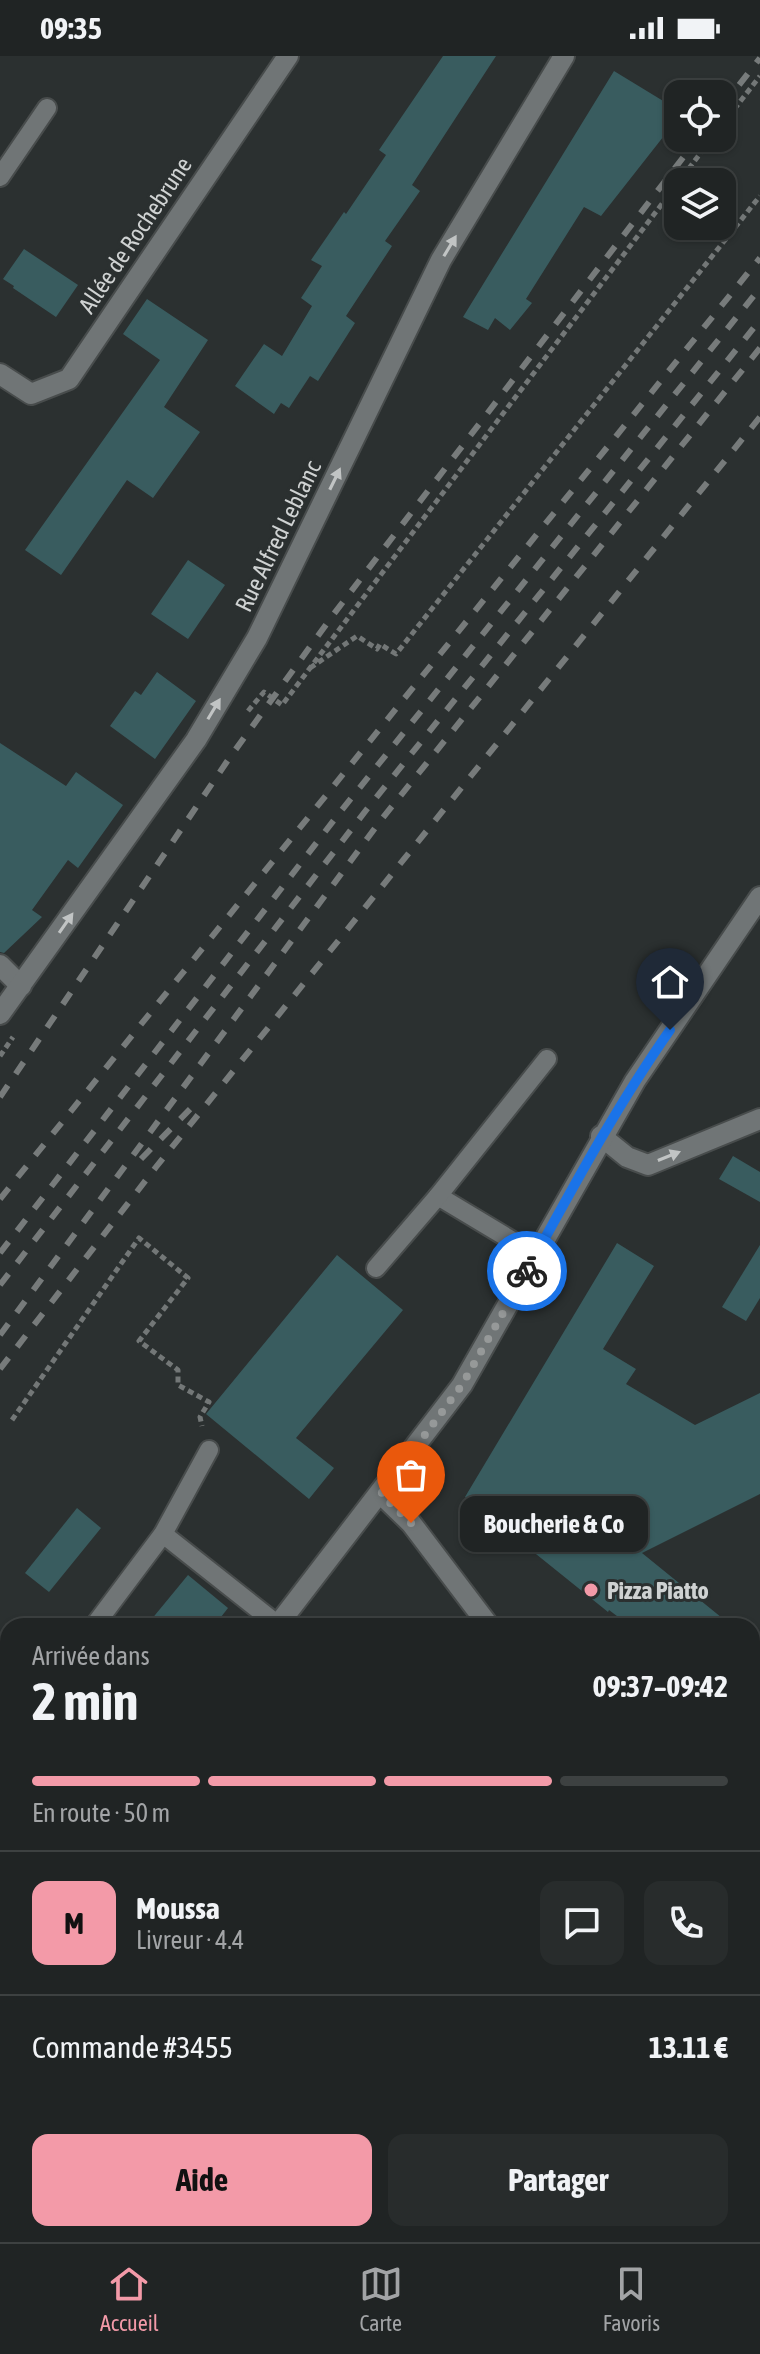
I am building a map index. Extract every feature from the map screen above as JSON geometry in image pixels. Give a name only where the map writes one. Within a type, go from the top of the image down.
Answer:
[{"type":"street","name":"Allée de Rochebrune","points":[[0,374],[31,394],[69,379],[288,56]]},
{"type":"street","name":"Rue Alfred Leblanc","points":[[0,1014],[196,740],[257,638],[441,260],[564,56]]},
{"type":"street","points":[[283,1618],[462,1385],[601,1136],[760,897]]},
{"type":"street","points":[[0,965],[21,986]]},
{"type":"street","points":[[601,1136],[627,1157],[648,1165],[760,1119]]},
{"type":"street","points":[[381,1494],[411,1523],[483,1618]]},
{"type":"lane","points":[[0,177],[47,108]]},
{"type":"lane","points":[[376,1268],[547,1059]]},
{"type":"lane","points":[[438,1196],[536,1255]]},
{"type":"lane","points":[[100,1618],[163,1534],[209,1450]]},
{"type":"lane","points":[[163,1534],[267,1618]]},
{"type":"path","points":[[736,107],[760,76]]},
{"type":"path","points":[[246,713],[264,692],[282,705],[701,152]]},
{"type":"path","points":[[307,670],[357,636],[377,649],[380,644],[396,654],[760,196]]},
{"type":"path","points":[[0,1056],[18,1030]]},
{"type":"path","points":[[12,1420],[139,1238],[188,1278],[139,1341],[178,1370],[178,1385],[209,1402],[200,1417],[209,1450]]},
{"type":"building","points":[[443,56],[496,56],[412,185],[420,191],[385,241],[392,246],[346,316],[355,323],[318,381],[310,376],[289,408],[281,403],[274,414],[235,386],[264,344],[282,356],[312,306],[301,298],[322,266],[311,260],[386,155],[379,150]]},
{"type":"building","points":[[614,71],[664,101],[664,136],[601,216],[584,207],[526,299],[532,303],[510,330],[495,318],[488,330],[463,317]]},
{"type":"building","points":[[24,249],[78,285],[56,317],[3,279]]},
{"type":"building","points":[[147,299],[208,340],[164,407],[200,432],[153,498],[127,480],[61,575],[25,550],[160,360],[123,334]]},
{"type":"building","points":[[188,560],[225,585],[188,639],[151,614]]},
{"type":"building","points":[[157,672],[196,701],[155,759],[110,726],[135,691],[141,695]]},
{"type":"building","points":[[0,743],[66,786],[76,772],[123,805],[78,868],[68,860],[32,910],[42,917],[4,953],[0,952]]},
{"type":"building","points":[[733,1156],[760,1172],[760,1202],[719,1179]]},
{"type":"building","points":[[617,1243],[654,1266],[603,1349],[636,1369],[626,1384],[695,1425],[760,1393],[760,1494],[642,1553],[722,1618],[620,1618],[465,1497]]},
{"type":"building","points":[[760,1245],[760,1298],[746,1321],[722,1307]]},
{"type":"building","points":[[337,1255],[403,1310],[296,1438],[334,1468],[309,1499],[206,1414]]},
{"type":"building","points":[[77,1508],[101,1528],[49,1592],[25,1573]]},
{"type":"building","points":[[188,1575],[228,1608],[220,1618],[153,1618]]},
{"type":"railway","points":[[736,89],[760,58]]},
{"type":"railway","points":[[0,1097],[228,760],[333,615],[687,152]]},
{"type":"railway","points":[[0,1199],[760,258]]},
{"type":"railway","points":[[0,1253],[341,811],[760,288]]},
{"type":"railway","points":[[0,1285],[367,809],[760,320]]},
{"type":"railway","points":[[0,1335],[381,820],[760,348]]},
{"type":"railway","points":[[0,1369],[156,1167],[760,417]]},
{"type":"railway","points":[[141,1159],[197,1102]]},
{"type":"way so far","points":[[411,1523],[381,1494],[462,1385],[527,1271]]},
{"type":"place","name":"Boucherie & Co","points":[[411,1523]]},
{"type":"place","name":"Pizza Piatto","points":[[591,1590]]},
{"type":"route","points":[[527,1271],[601,1136],[670,1030]]}]
